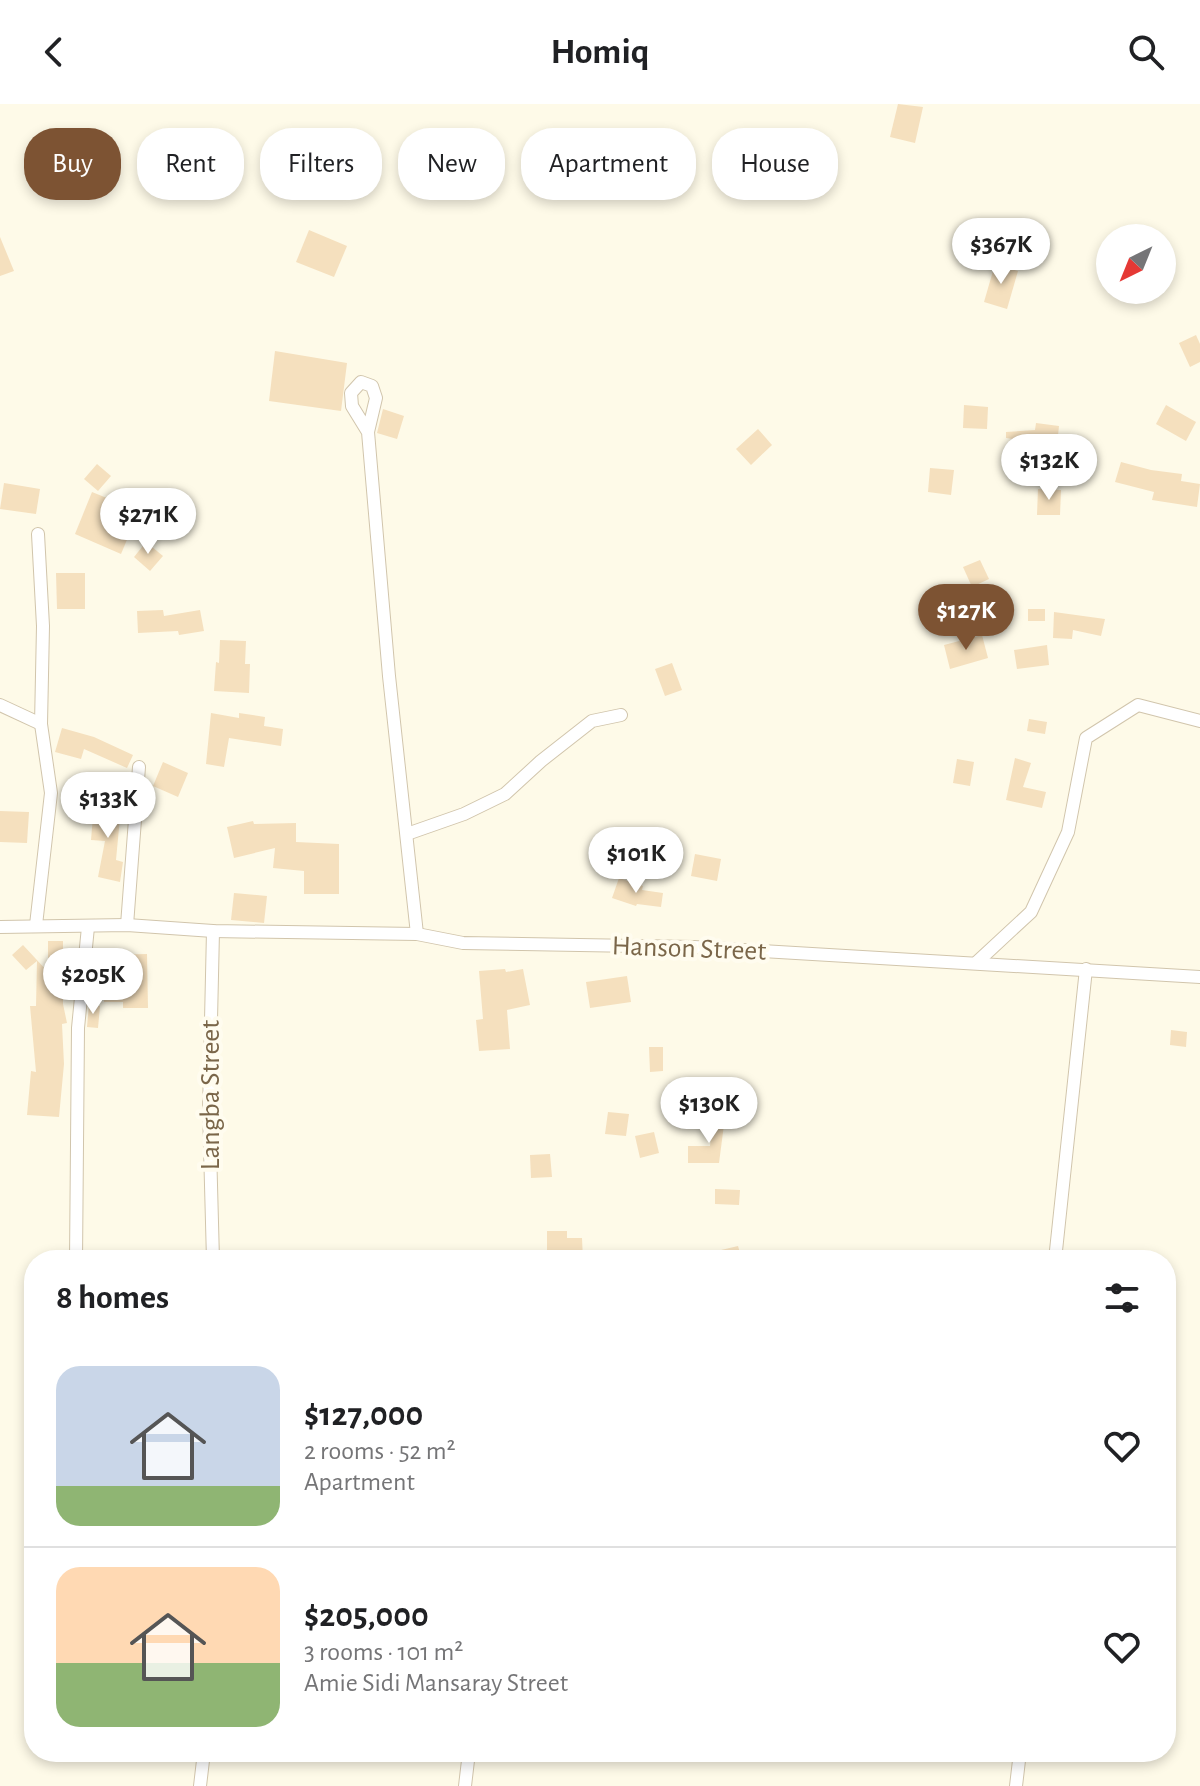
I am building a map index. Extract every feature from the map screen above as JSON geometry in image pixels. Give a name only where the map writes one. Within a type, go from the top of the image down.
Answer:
[{"type":"street","points":[[368,432],[389,676],[417,934]]},
{"type":"street","points":[[36,925],[51,793],[41,724],[43,626],[38,534]]},
{"type":"street","points":[[0,705],[41,724]]},
{"type":"street","points":[[976,963],[1031,912],[1068,832],[1086,738],[1138,705],[1200,721]]},
{"type":"street","points":[[407,834],[464,814],[505,794],[569,737],[592,721],[621,715]]},
{"type":"street","points":[[127,925],[139,767]]},
{"type":"street","name":"Hanson Street","points":[[0,927],[127,925],[213,931],[417,934],[463,943],[694,947],[1200,977]]},
{"type":"street","points":[[76,1250],[78,1028],[88,927]]},
{"type":"street","name":"Langba Street","points":[[213,931],[209,1110],[213,1250]]},
{"type":"street","points":[[1056,1250],[1086,969]]},
{"type":"street","points":[[200,1786],[203,1762]]},
{"type":"street","points":[[465,1786],[468,1762]]},
{"type":"street","points":[[1016,1786],[1019,1762]]},
{"type":"building","points":[[898,104],[923,107],[915,143],[890,137]]},
{"type":"building","points":[[309,230],[347,246],[334,277],[296,262]]},
{"type":"building","points":[[0,237],[14,271],[0,276]]},
{"type":"building","points":[[995,264],[1018,271],[1007,309],[984,302]]},
{"type":"building","points":[[1196,335],[1200,344],[1200,362],[1190,367],[1179,343]]},
{"type":"building","points":[[275,351],[347,363],[341,411],[269,401]]},
{"type":"building","points":[[964,405],[988,407],[987,429],[963,428]]},
{"type":"building","points":[[1166,405],[1196,422],[1186,441],[1156,424]]},
{"type":"building","points":[[383,409],[404,416],[397,439],[377,433]]},
{"type":"building","points":[[1036,423],[1059,426],[1057,445],[1006,438],[1006,432],[1035,430]]},
{"type":"building","points":[[758,429],[772,445],[751,465],[736,449]]},
{"type":"building","points":[[1121,462],[1182,474],[1181,481],[1200,484],[1197,507],[1152,500],[1154,492],[1115,482]]},
{"type":"building","points":[[97,464],[111,476],[98,491],[84,479]]},
{"type":"building","points":[[930,468],[954,470],[951,495],[928,492]]},
{"type":"building","points":[[4,483],[40,489],[36,514],[0,509]]},
{"type":"building","points":[[1038,489],[1061,490],[1060,515],[1037,515]]},
{"type":"building","points":[[92,492],[139,511],[121,554],[75,534]]},
{"type":"building","points":[[146,542],[163,556],[150,571],[134,557]]},
{"type":"building","points":[[980,560],[989,579],[972,587],[963,567]]},
{"type":"building","points":[[56,573],[85,573],[85,609],[57,609]]},
{"type":"building","points":[[1028,609],[1045,609],[1045,621],[1028,621]]},
{"type":"building","points":[[163,610],[164,616],[200,610],[204,631],[179,635],[178,631],[138,633],[137,611]]},
{"type":"building","points":[[1054,612],[1105,619],[1101,636],[1073,630],[1072,639],[1053,638]]},
{"type":"building","points":[[982,635],[988,658],[950,669],[944,645]]},
{"type":"building","points":[[220,640],[246,641],[245,664],[250,664],[249,693],[214,691]]},
{"type":"building","points":[[1047,645],[1049,665],[1017,669],[1014,650]]},
{"type":"building","points":[[672,663],[682,690],[665,696],[655,669]]},
{"type":"building","points":[[211,713],[239,718],[239,713],[265,717],[264,726],[283,729],[281,746],[229,738],[224,767],[206,764]]},
{"type":"building","points":[[1029,719],[1047,722],[1045,734],[1027,731]]},
{"type":"building","points":[[62,728],[94,737],[133,755],[127,768],[84,749],[81,759],[55,752]]},
{"type":"building","points":[[1015,758],[1031,763],[1023,787],[1046,792],[1042,808],[1006,800]]},
{"type":"building","points":[[957,759],[974,762],[970,786],[953,783]]},
{"type":"building","points":[[163,762],[188,773],[178,797],[153,786]]},
{"type":"building","points":[[94,804],[121,807],[116,860],[123,862],[120,882],[98,877],[105,841],[91,840]]},
{"type":"building","points":[[0,811],[29,812],[27,843],[0,842]]},
{"type":"building","points":[[253,821],[254,824],[296,823],[296,842],[339,844],[339,894],[304,894],[304,871],[273,868],[275,848],[234,858],[227,827]]},
{"type":"building","points":[[695,854],[721,859],[717,881],[691,876]]},
{"type":"building","points":[[619,878],[643,886],[642,890],[663,893],[661,907],[636,906],[612,898]]},
{"type":"building","points":[[234,893],[267,896],[264,923],[231,920]]},
{"type":"building","points":[[48,941],[63,941],[63,1004],[67,1023],[62,1024],[64,1064],[59,1117],[27,1115],[31,1071],[36,1072],[30,1006],[36,1006],[37,961],[26,970],[12,955],[23,945],[48,972]]},
{"type":"building","points":[[147,954],[148,1008],[123,1008],[123,1002],[104,1002],[103,955]]},
{"type":"building","points":[[505,969],[506,972],[523,969],[530,1005],[507,1010],[510,1049],[479,1051],[476,1020],[483,1019],[479,971]]},
{"type":"building","points":[[627,976],[631,1002],[590,1008],[586,982]]},
{"type":"building","points":[[89,1004],[100,1006],[98,1028],[87,1027]]},
{"type":"building","points":[[1171,1030],[1187,1032],[1186,1047],[1170,1045]]},
{"type":"building","points":[[649,1047],[663,1047],[663,1071],[650,1072]]},
{"type":"building","points":[[608,1112],[629,1114],[626,1136],[605,1134]]},
{"type":"building","points":[[713,1115],[725,1117],[719,1163],[688,1163],[688,1146],[710,1146]]},
{"type":"building","points":[[654,1132],[659,1153],[640,1158],[635,1136]]},
{"type":"building","points":[[550,1154],[552,1177],[531,1178],[530,1155]]},
{"type":"building","points":[[715,1189],[740,1190],[739,1205],[715,1204]]},
{"type":"building","points":[[547,1231],[567,1231],[567,1238],[582,1238],[583,1250],[547,1250]]}]
